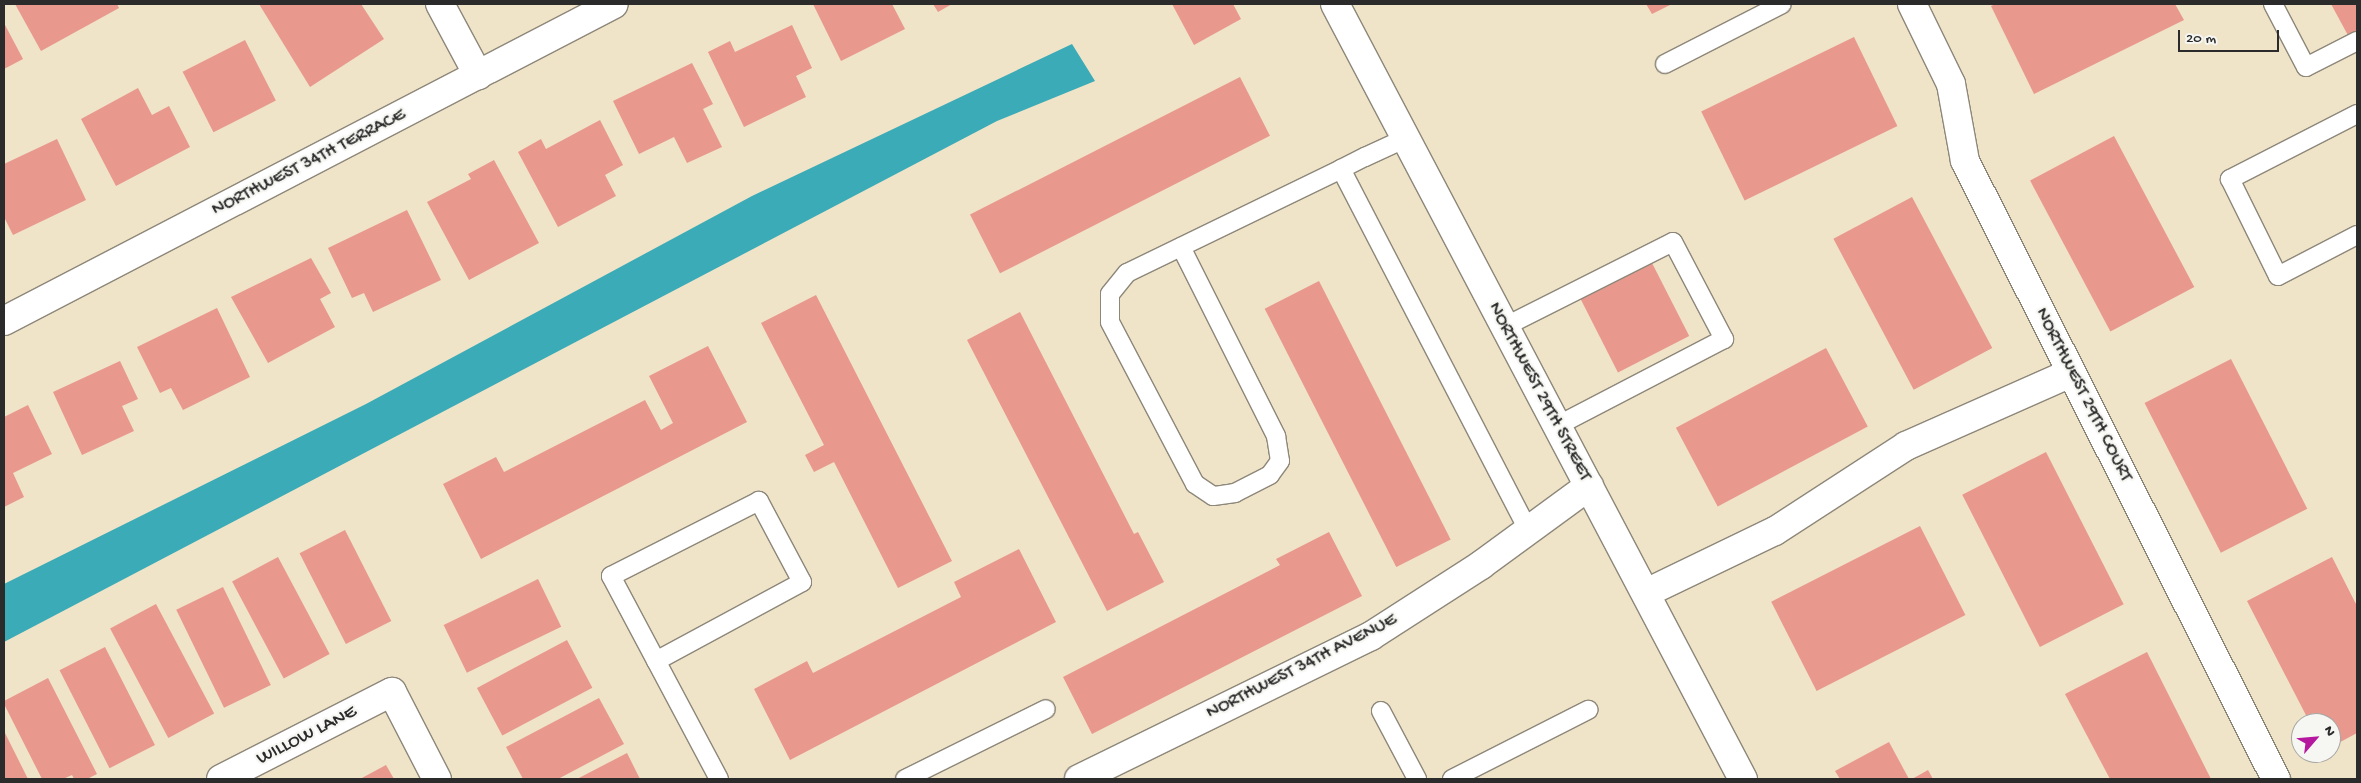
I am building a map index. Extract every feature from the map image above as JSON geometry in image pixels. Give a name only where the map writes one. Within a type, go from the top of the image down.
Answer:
[{"type":"street","points":[[440,4],[478,75]]},
{"type":"street","name":"NORTHWEST 34TH TERRACE","points":[[4,321],[614,4]]},
{"type":"street","name":"NORTHWEST 29TH STREET","points":[[1335,4],[1404,139],[1743,779]]},
{"type":"street","name":"NORTHWEST 29TH COURT","points":[[1912,4],[1951,84],[1965,161],[2276,779]]},
{"type":"street","points":[[1646,593],[1775,531],[1906,446],[2071,373]]},
{"type":"street","name":"NORTHWEST 34TH AVENUE","points":[[1079,779],[1371,636],[1481,565],[1589,486]]},
{"type":"street","name":"WILLOW LANE","points":[[221,779],[392,692],[437,779]]},
{"type":"lane","points":[[1665,64],[1782,4]]},
{"type":"lane","points":[[2273,4],[2306,67],[2357,40]]},
{"type":"lane","points":[[2357,114],[2230,179],[2278,276],[2357,235]]},
{"type":"lane","points":[[1180,247],[1276,436],[1280,461],[1270,475],[1235,493],[1213,496],[1196,484],[1110,322],[1110,294],[1128,273],[1180,247],[1404,139]]},
{"type":"lane","points":[[1341,169],[1528,529]]},
{"type":"lane","points":[[1504,327],[1673,242],[1724,339],[1557,426]]},
{"type":"lane","points":[[656,661],[802,582],[759,501],[611,576],[656,661],[719,779]]},
{"type":"lane","points":[[905,779],[1046,710]]},
{"type":"lane","points":[[1452,779],[1588,710]]},
{"type":"lane","points":[[1380,711],[1417,779]]},
{"type":"water","points":[[1072,44],[1095,81],[997,121],[4,642],[4,584],[366,404],[752,196]]},
{"type":"building","points":[[15,4],[117,4],[119,8],[41,51]]},
{"type":"building","points":[[259,4],[361,4],[384,39],[310,87]]},
{"type":"building","points":[[813,4],[892,4],[905,29],[841,61]]},
{"type":"building","points":[[933,4],[952,4],[938,12]]},
{"type":"building","points":[[1172,4],[1233,4],[1241,19],[1194,45]]},
{"type":"building","points":[[1646,4],[1672,4],[1652,14]]},
{"type":"building","points":[[1996,4],[2175,4],[2184,20],[2034,94],[1991,6]]},
{"type":"building","points":[[2331,4],[2357,4],[2357,35],[2350,39]]},
{"type":"building","points":[[4,23],[23,59],[4,69]]},
{"type":"building","points":[[792,25],[812,68],[796,76],[806,97],[744,127],[708,52],[730,41],[735,52]]},
{"type":"building","points":[[1854,37],[1897,126],[1745,201],[1701,112]]},
{"type":"building","points":[[245,40],[276,101],[214,132],[183,72]]},
{"type":"building","points":[[692,63],[713,104],[703,109],[722,147],[687,163],[674,137],[639,154],[613,101]]},
{"type":"building","points":[[1240,77],[1270,136],[1000,273],[970,215]]},
{"type":"building","points":[[138,88],[152,115],[169,106],[190,147],[116,186],[81,119]]},
{"type":"building","points":[[600,120],[623,165],[605,175],[616,196],[558,227],[518,152],[541,139],[546,149]]},
{"type":"building","points":[[2114,136],[2194,287],[2110,332],[2030,181]]},
{"type":"building","points":[[57,139],[86,200],[13,235],[4,217],[4,164]]},
{"type":"building","points":[[494,160],[539,243],[469,280],[427,202],[471,179],[468,174]]},
{"type":"building","points":[[1912,197],[1992,348],[1914,390],[1833,239]]},
{"type":"building","points":[[407,210],[441,280],[373,312],[364,293],[352,298],[328,248]]},
{"type":"building","points":[[311,258],[331,293],[320,299],[335,327],[268,363],[231,297]]},
{"type":"building","points":[[1652,263],[1689,336],[1618,372],[1581,299]]},
{"type":"building","points":[[1319,281],[1451,539],[1396,567],[1265,309]]},
{"type":"building","points":[[816,295],[952,561],[898,588],[834,462],[814,472],[805,455],[824,445],[761,323]]},
{"type":"building","points":[[217,308],[250,377],[183,410],[171,388],[160,393],[137,347]]},
{"type":"building","points":[[1020,312],[1134,534],[1138,532],[1164,582],[1107,611],[967,340]]},
{"type":"building","points":[[708,346],[747,422],[481,559],[443,484],[496,457],[504,472],[645,400],[661,430],[673,423],[649,376]]},
{"type":"building","points":[[1826,348],[1868,427],[1718,506],[1676,428]]},
{"type":"building","points":[[2231,359],[2307,509],[2221,553],[2145,403]]},
{"type":"building","points":[[120,361],[138,399],[122,406],[134,431],[82,455],[53,392]]},
{"type":"building","points":[[28,405],[52,454],[13,473],[24,497],[4,507],[4,417]]},
{"type":"building","points":[[2046,452],[2124,604],[2040,647],[1962,495]]},
{"type":"building","points":[[1920,526],[1965,615],[1817,691],[1771,602]]},
{"type":"building","points":[[345,530],[391,621],[346,644],[300,553]]},
{"type":"building","points":[[1329,532],[1362,596],[1092,734],[1063,677],[1280,565],[1276,559]]},
{"type":"building","points":[[1019,549],[1056,622],[790,760],[754,689],[807,661],[813,673],[961,597],[954,582]]},
{"type":"building","points":[[278,557],[330,654],[284,679],[232,581]]},
{"type":"building","points":[[2332,557],[2357,606],[2357,733],[2341,742],[2341,713],[2305,713],[2247,601]]},
{"type":"building","points":[[538,579],[561,627],[467,673],[444,625]]},
{"type":"building","points":[[223,587],[271,685],[224,708],[176,610]]},
{"type":"building","points":[[156,604],[214,713],[168,738],[110,628]]},
{"type":"building","points":[[567,640],[592,688],[502,736],[477,688]]},
{"type":"building","points":[[105,647],[155,745],[109,768],[60,670]]},
{"type":"building","points":[[2147,652],[2211,779],[2110,779],[2065,694]]},
{"type":"building","points":[[48,678],[97,774],[87,779],[74,779],[72,775],[63,779],[42,779],[4,704],[4,701]]},
{"type":"building","points":[[599,698],[624,744],[558,779],[523,779],[506,747]]},
{"type":"building","points":[[4,731],[28,779],[4,779]]},
{"type":"building","points":[[1889,742],[1909,779],[1840,779],[1835,771]]},
{"type":"building","points":[[627,753],[640,779],[577,779]]},
{"type":"building","points":[[386,765],[394,779],[360,779]]},
{"type":"building","points":[[1928,770],[1933,779],[1912,779]]}]
